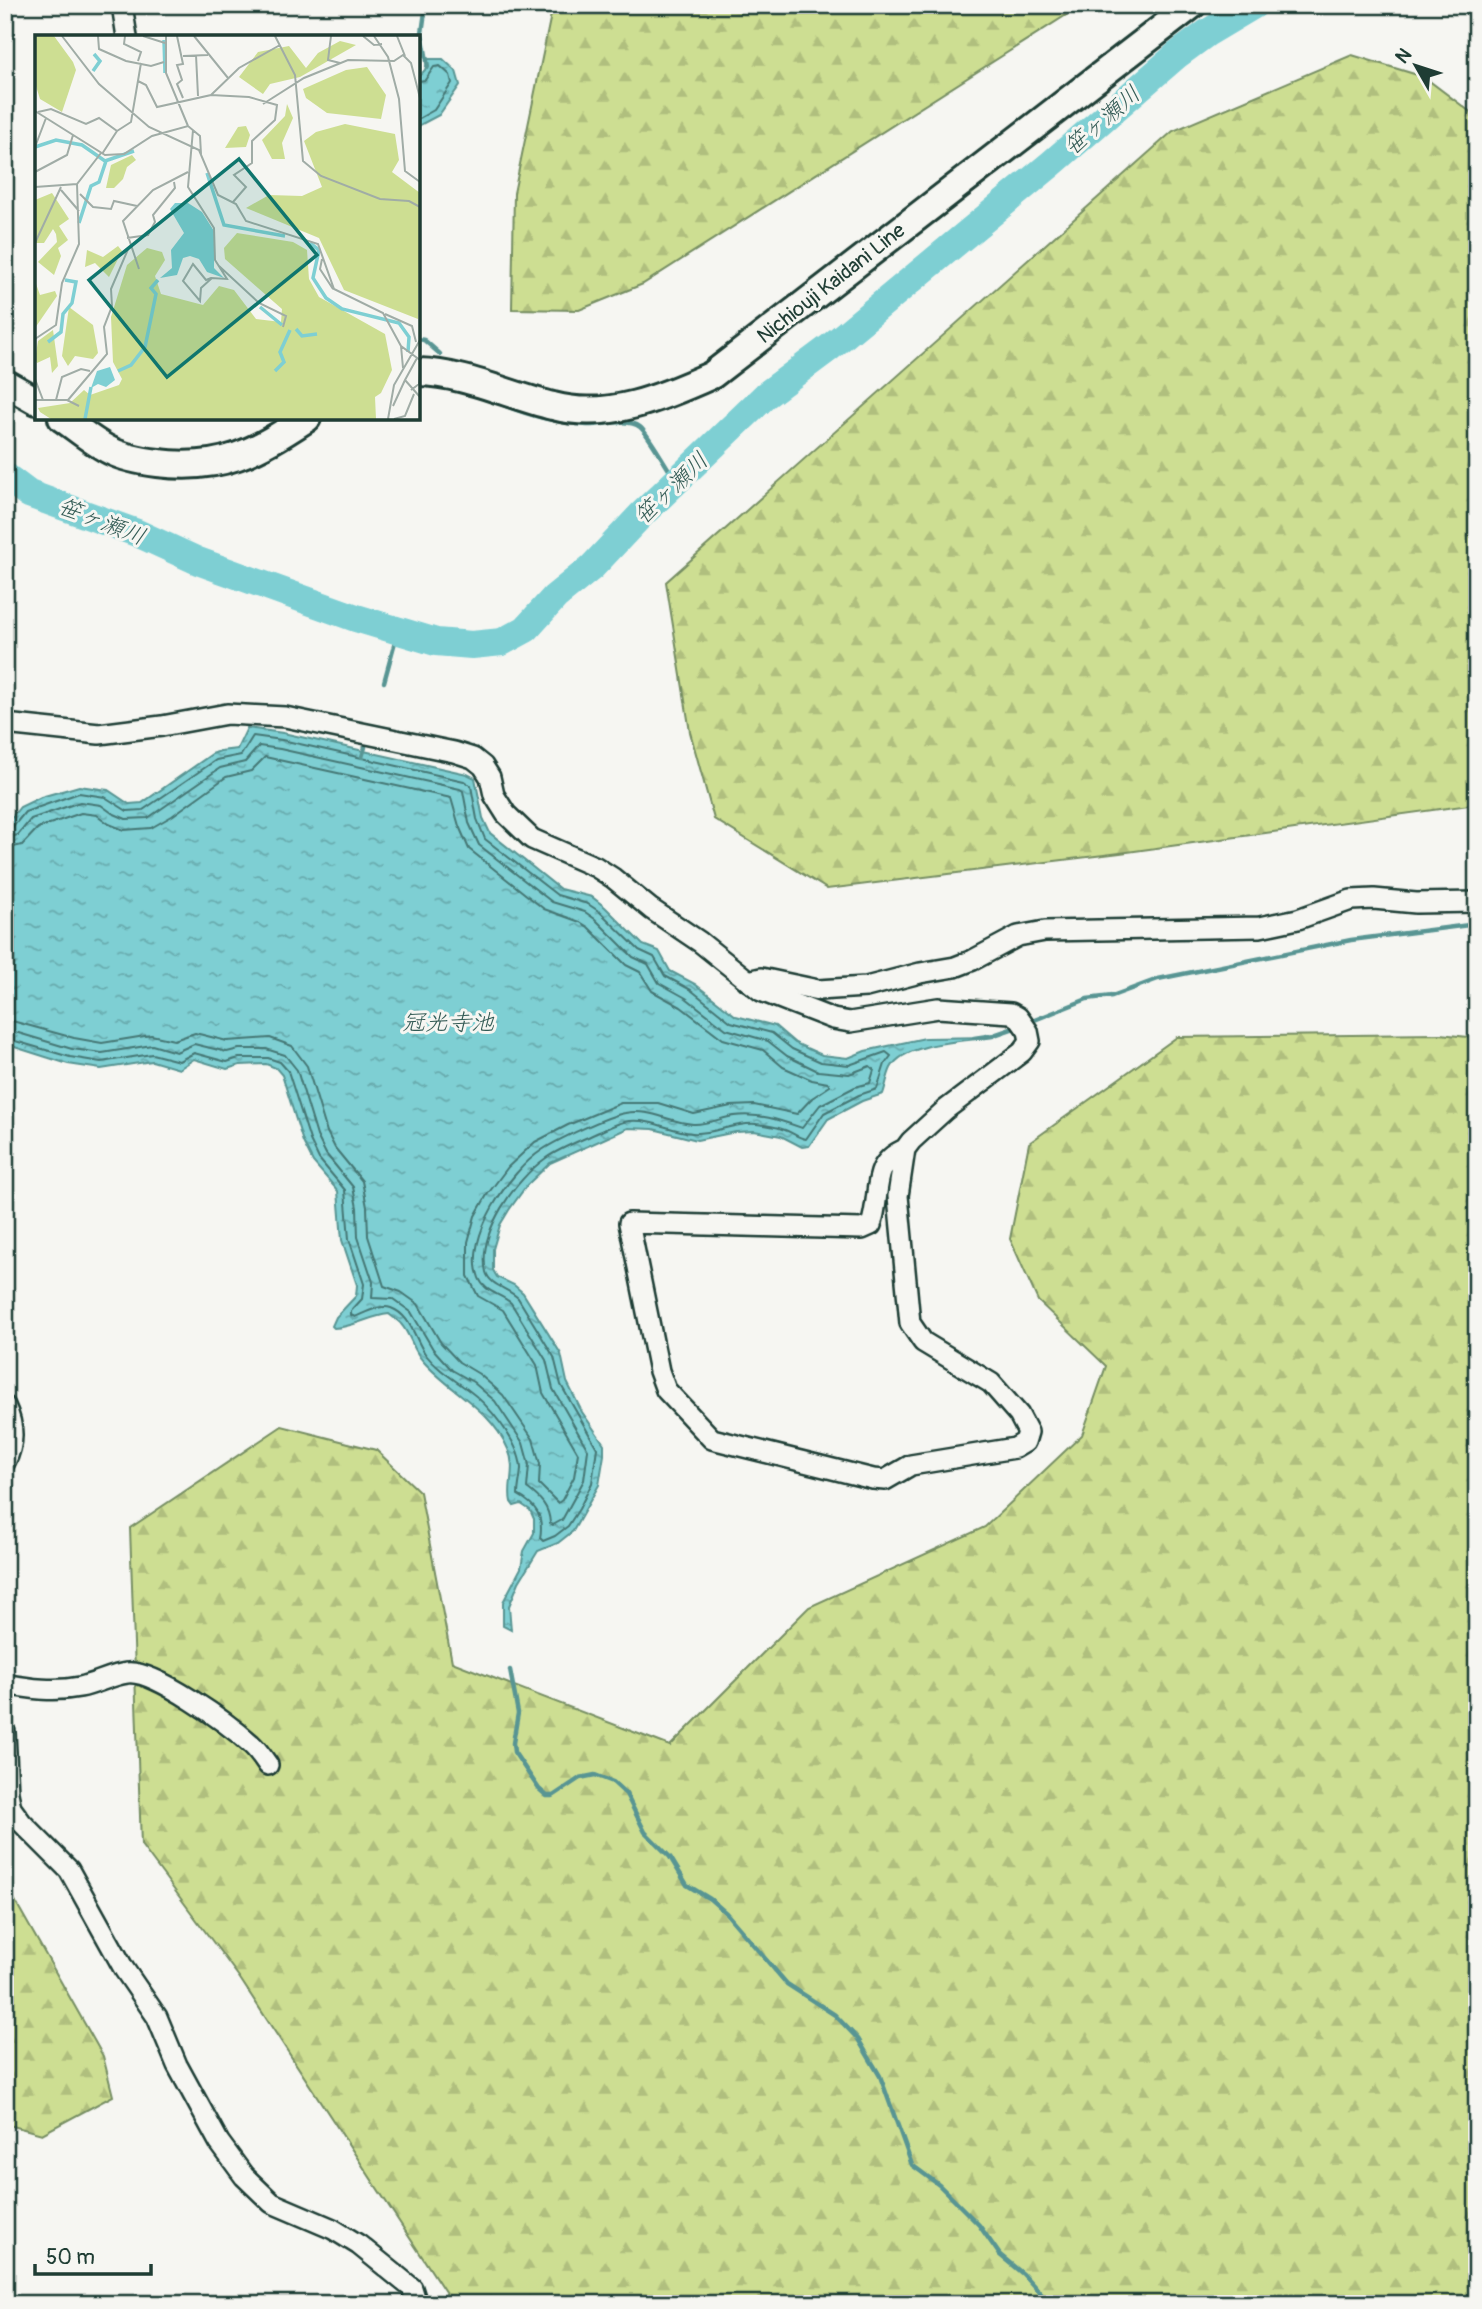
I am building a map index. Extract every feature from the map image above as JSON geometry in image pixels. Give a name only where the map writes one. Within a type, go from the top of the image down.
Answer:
[{"type":"main road","name":"Nichiouji Kaidani Line","points":[[420,372],[442,373],[556,407],[591,410],[627,408],[670,394],[712,375],[1192,5]]},
{"type":"main road","points":[[5,383],[35,400]]},
{"type":"main road","points":[[65,420],[111,451],[132,458],[172,465],[216,463],[239,457],[304,420]]},
{"type":"street","points":[[122,5],[127,35]]},
{"type":"street","points":[[5,724],[99,734],[227,714],[274,717],[454,752],[473,758],[490,777],[494,795],[506,814],[532,839],[596,867],[700,942],[761,991],[833,1019],[850,1022],[938,1008],[996,1011],[1018,1017],[1028,1031],[1030,1041],[1022,1052],[945,1110],[905,1149],[891,1155],[881,1169],[871,1226],[862,1229],[629,1223],[659,1371],[666,1390],[712,1439],[885,1480],[911,1465],[1015,1448],[1025,1442],[1027,1432],[1019,1415],[1002,1392],[991,1382],[923,1342],[910,1322],[898,1196],[905,1149]]},
{"type":"street","points":[[747,982],[761,978],[818,990],[866,986],[955,967],[973,961],[1018,936],[1045,931],[1260,927],[1298,919],[1351,900],[1477,902]]},
{"type":"street","points":[[5,1406],[13,1424],[9,1455],[5,1462]]},
{"type":"street","points":[[5,1684],[56,1690],[82,1686],[129,1672],[144,1675],[177,1691],[226,1723],[254,1746],[268,1765]]},
{"type":"street","points":[[5,1731],[11,1808],[22,1823],[69,1870],[124,1969],[157,2017],[177,2065],[219,2142],[244,2176],[272,2203],[333,2229],[359,2245],[412,2288],[417,2304]]},
{"type":"green space","points":[[553,5],[1082,5],[643,284],[579,310],[512,309],[514,193]]},
{"type":"green space","points":[[1352,55],[1424,77],[1477,117],[1477,804],[1120,853],[827,889],[714,819],[690,732],[666,582],[1173,131]]},
{"type":"green space","points":[[1440,1034],[1477,1038],[1477,2304],[453,2304],[239,1977],[141,1845],[130,1528],[282,1426],[376,1450],[420,1492],[452,1662],[670,1746],[809,1607],[985,1527],[1082,1435],[1106,1366],[1038,1301],[1010,1239],[1029,1143],[1177,1037]]},
{"type":"green space","points":[[5,1883],[103,2056],[113,2096],[42,2134],[5,2124]]},
{"type":"water","points":[[428,59],[443,59],[456,71],[460,85],[439,115],[420,125],[420,75],[425,70]]},
{"type":"water","name":"冠光寺池","points":[[247,728],[283,733],[475,778],[483,818],[490,833],[560,889],[592,897],[643,945],[659,951],[670,971],[695,984],[736,1016],[775,1026],[795,1043],[822,1055],[848,1058],[865,1051],[925,1038],[994,1037],[937,1044],[898,1059],[888,1074],[883,1094],[862,1101],[828,1119],[809,1146],[802,1147],[781,1136],[754,1131],[697,1140],[653,1129],[628,1128],[550,1163],[527,1185],[500,1225],[493,1249],[493,1270],[497,1277],[523,1293],[561,1354],[567,1382],[582,1412],[604,1444],[604,1455],[599,1485],[573,1531],[558,1543],[538,1551],[519,1582],[509,1606],[511,1630],[503,1626],[503,1602],[521,1568],[524,1551],[534,1533],[534,1519],[530,1510],[521,1504],[514,1506],[511,1502],[511,1456],[501,1435],[491,1423],[423,1361],[404,1328],[389,1314],[341,1327],[332,1326],[336,1317],[356,1296],[357,1285],[342,1240],[338,1191],[313,1162],[303,1142],[282,1075],[276,1068],[266,1064],[240,1065],[227,1069],[194,1059],[179,1069],[152,1061],[101,1069],[68,1064],[5,1044],[5,857],[9,853],[5,847],[5,826],[20,807],[41,797],[79,786],[108,790],[129,804],[142,803],[212,754],[237,749]]},
{"type":"waterway","points":[[426,5],[422,33],[428,67]]},
{"type":"waterway","name":"笹ヶ瀬川","points":[[5,476],[29,494],[137,533],[198,561],[356,618],[436,642],[472,645],[502,642],[526,629],[555,597],[592,567],[642,514],[766,395],[829,348],[1051,164],[1177,55],[1207,33],[1254,5]]},
{"type":"waterway","points":[[420,339],[440,354]]},
{"type":"waterway","points":[[493,401],[527,414],[562,422],[587,425],[621,422],[635,424],[648,437],[676,481]]},
{"type":"waterway","points":[[384,682],[398,631]]},
{"type":"waterway","points":[[362,757],[365,747]]},
{"type":"waterway","points":[[1032,1021],[1087,999],[1112,996],[1158,979],[1351,940],[1477,924]]},
{"type":"waterway","points":[[974,1038],[1017,1027]]},
{"type":"waterway","points":[[510,1670],[518,1713],[514,1752],[539,1789],[547,1796],[553,1796],[580,1778],[595,1775],[613,1782],[626,1794],[645,1832],[670,1857],[687,1885],[726,1913],[787,1984],[835,2015],[858,2039],[880,2076],[912,2165],[939,2185],[979,2225],[1000,2255],[1023,2274],[1042,2295],[1046,2304]]}]
